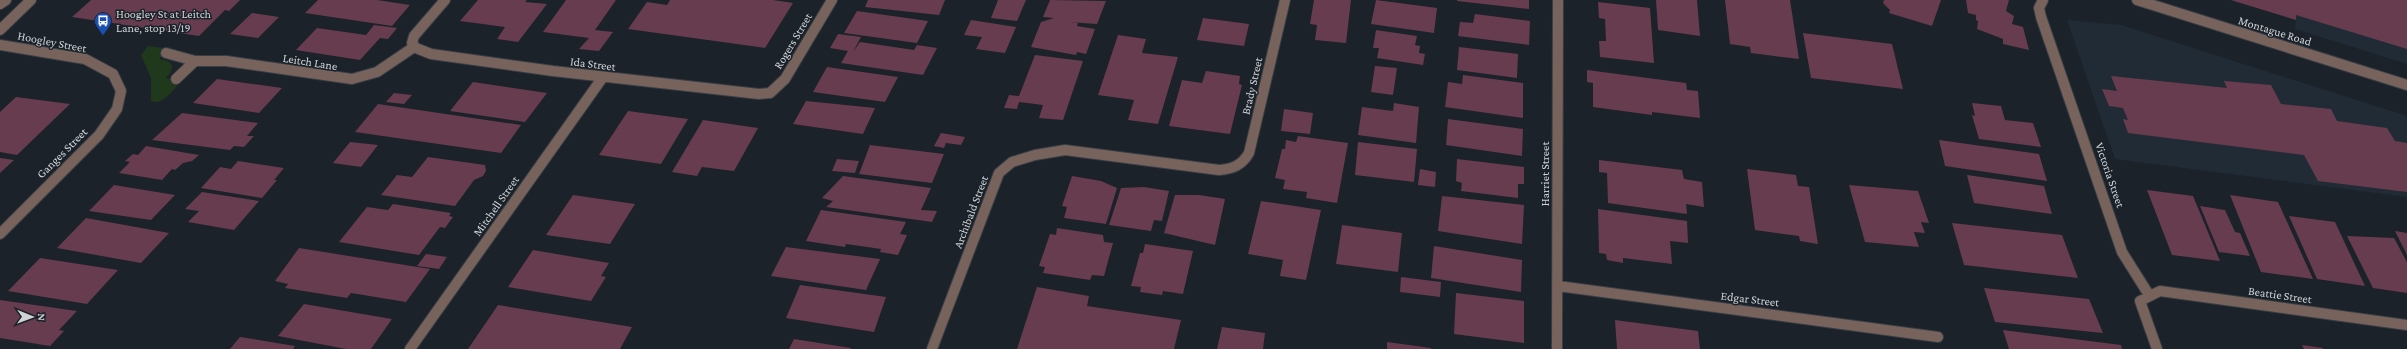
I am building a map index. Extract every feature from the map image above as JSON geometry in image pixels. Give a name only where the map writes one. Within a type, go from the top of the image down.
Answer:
[{"type":"street","points":[[0,4],[6,0]]},
{"type":"street","points":[[0,30],[31,0]]},
{"type":"street","points":[[414,47],[411,41],[414,36],[445,0]]},
{"type":"street","name":"Rogers Street","points":[[771,92],[794,65],[832,0]]},
{"type":"street","name":"Brady Street","points":[[1232,170],[1244,162],[1249,153],[1285,0]]},
{"type":"street","name":"Harriet Street","points":[[1557,349],[1558,0]]},
{"type":"street","name":"Victoria Street","points":[[2043,0],[2040,8],[2041,17],[2122,252],[2150,295]]},
{"type":"street","name":"Montague Road","points":[[2137,0],[2407,85]]},
{"type":"street","name":"Hoogley Street","points":[[0,45],[85,59],[107,70],[117,79]]},
{"type":"street","name":"Leitch Lane","points":[[166,53],[195,62],[226,61],[352,79],[369,75],[387,67],[414,47]]},
{"type":"street","name":"Ida Street","points":[[414,47],[431,54],[603,77],[732,93],[771,92]]},
{"type":"street","points":[[176,79],[195,62]]},
{"type":"street","name":"Mitchell Street","points":[[410,349],[603,77]]},
{"type":"street","name":"Ganges Street","points":[[0,234],[84,151],[106,126],[117,109],[120,98],[117,79]]},
{"type":"street","name":"Archibald Street","points":[[932,349],[1000,173],[1012,162],[1035,155],[1064,150],[1218,170],[1232,170]]},
{"type":"street","name":"Edgar Street","points":[[1558,286],[1938,337]]},
{"type":"street","name":"Beattie Street","points":[[2150,295],[2160,292],[2407,325]]},
{"type":"street","points":[[2150,295],[2140,301],[2157,349]]},
{"type":"shaded area","points":[[2229,0],[2407,0],[2407,64],[2295,29],[2296,20]]},
{"type":"shaded area","points":[[2067,20],[2121,25],[2407,116],[2407,197],[2115,159]]},
{"type":"green space","points":[[148,46],[170,49],[159,59],[168,61],[172,65],[171,72],[166,78],[181,81],[168,96],[155,102],[151,101],[151,78],[141,55]]},
{"type":"building","points":[[91,0],[240,0],[229,11],[225,10],[199,36],[72,17]]},
{"type":"building","points":[[318,0],[377,0],[410,5],[392,26],[305,13]]},
{"type":"building","points":[[478,0],[527,0],[525,2],[547,4],[518,42],[497,39],[505,27],[460,21]]},
{"type":"building","points":[[566,0],[616,0],[595,30],[613,32],[599,51],[579,49],[589,38],[543,32]]},
{"type":"building","points":[[670,0],[773,0],[793,3],[765,48],[628,29],[647,2],[667,5]]},
{"type":"building","points":[[868,0],[945,0],[939,15],[865,7]]},
{"type":"building","points":[[998,0],[1026,0],[1017,21],[991,18]]},
{"type":"building","points":[[1050,0],[1106,1],[1097,24],[1069,22],[1078,23],[1077,26],[1095,29],[1086,54],[1077,52],[1076,55],[1031,47],[1041,22],[1054,18],[1043,17]]},
{"type":"building","points":[[1314,0],[1351,0],[1346,43],[1315,40],[1317,25],[1310,24]]},
{"type":"building","points":[[1376,0],[1437,8],[1434,33],[1371,24]]},
{"type":"building","points":[[1529,0],[1529,9],[1457,1]]},
{"type":"building","points":[[1656,0],[1697,0],[1700,36],[1658,30]]},
{"type":"building","points":[[1725,0],[1790,0],[1799,59],[1751,53],[1750,47],[1730,44]]},
{"type":"building","points":[[1884,0],[1941,0],[1932,26],[1889,13],[1890,10],[1883,3]]},
{"type":"building","points":[[1966,0],[2009,0],[2006,11],[2014,16],[2012,24],[2023,27],[2029,50],[2003,44],[2003,39],[1977,29],[1978,21],[1976,20],[1976,15],[1968,13]]},
{"type":"building","points":[[2231,0],[2407,0],[2407,49],[2296,15],[2296,20]]},
{"type":"building","points":[[1598,2],[1650,8],[1654,63],[1600,57],[1599,41],[1606,41],[1605,19],[1599,18]]},
{"type":"building","points":[[857,11],[928,21],[917,43],[844,33]]},
{"type":"building","points":[[252,13],[279,17],[258,38],[230,34]]},
{"type":"building","points":[[1475,14],[1530,21],[1529,45],[1458,36],[1460,22],[1473,23]]},
{"type":"building","points":[[1203,18],[1249,24],[1244,46],[1197,40]]},
{"type":"building","points":[[971,20],[1016,27],[1005,53],[976,49],[982,37],[964,35]]},
{"type":"building","points":[[374,25],[397,28],[388,39],[380,38],[360,60],[296,50],[317,28],[366,35]]},
{"type":"building","points":[[1376,30],[1417,36],[1415,45],[1420,46],[1419,53],[1425,54],[1423,65],[1377,58],[1379,48],[1373,48]]},
{"type":"building","points":[[1803,33],[1892,44],[1903,89],[1811,78]]},
{"type":"building","points":[[838,34],[861,37],[853,52],[860,42],[914,50],[917,45],[937,48],[923,75],[841,63],[848,51],[830,48]]},
{"type":"building","points":[[1118,35],[1146,39],[1142,53],[1178,57],[1158,124],[1128,120],[1134,100],[1098,95]]},
{"type":"building","points":[[1459,47],[1518,54],[1517,78],[1457,70]]},
{"type":"building","points":[[1035,55],[1083,61],[1063,120],[1039,118],[1043,105],[1019,102],[1017,109],[1004,108],[1009,95],[1019,96]]},
{"type":"building","points":[[1375,66],[1397,68],[1393,95],[1371,92]]},
{"type":"building","points":[[827,67],[898,77],[885,102],[813,92]]},
{"type":"building","points":[[1587,70],[1686,83],[1687,90],[1698,91],[1700,118],[1652,112],[1652,115],[1593,107],[1593,83],[1587,82]]},
{"type":"building","points":[[1206,71],[1240,76],[1239,84],[1242,85],[1230,134],[1169,126],[1182,80],[1202,83]]},
{"type":"building","points":[[1463,75],[1523,83],[1523,118],[1445,107],[1448,82],[1462,84]]},
{"type":"building","points":[[2111,76],[2227,88],[2224,81],[2271,85],[2281,104],[2331,109],[2337,121],[2387,128],[2395,141],[2407,143],[2407,192],[2318,181],[2304,155],[2128,133],[2123,119],[2128,120],[2123,108],[2109,106],[2102,89],[2117,91]]},
{"type":"building","points":[[217,79],[282,88],[259,113],[193,103]]},
{"type":"building","points":[[473,82],[547,93],[525,122],[450,111]]},
{"type":"building","points":[[394,93],[412,95],[404,104],[386,102]]},
{"type":"building","points":[[16,97],[70,104],[17,155],[0,152],[0,112]]},
{"type":"building","points":[[806,101],[875,108],[863,134],[793,124]]},
{"type":"building","points":[[1394,103],[1419,107],[1416,143],[1358,135],[1362,107],[1393,111]]},
{"type":"building","points":[[1972,103],[2001,106],[2005,120],[2033,123],[2041,147],[1979,139],[1972,115],[1975,116]]},
{"type":"building","points":[[378,104],[521,125],[501,153],[355,132]]},
{"type":"building","points":[[1284,109],[1313,113],[1310,134],[1281,131]]},
{"type":"building","points":[[628,111],[688,119],[661,164],[599,155]]},
{"type":"building","points":[[182,113],[258,123],[247,136],[254,136],[244,147],[234,146],[230,150],[152,140]]},
{"type":"building","points":[[1448,119],[1523,129],[1522,156],[1446,145]]},
{"type":"building","points":[[703,120],[758,128],[734,171],[702,167],[697,176],[672,172]]},
{"type":"building","points":[[941,133],[965,137],[961,145],[946,143],[944,148],[934,146]]},
{"type":"building","points":[[1298,136],[1348,143],[1337,203],[1306,198],[1307,192],[1283,189],[1285,180],[1275,178],[1282,149],[1285,149],[1286,140],[1296,142]]},
{"type":"building","points":[[1939,140],[2039,154],[2047,181],[1945,166]]},
{"type":"building","points":[[350,142],[378,145],[361,167],[333,163]]},
{"type":"building","points":[[1358,142],[1417,149],[1414,182],[1355,175]]},
{"type":"building","points":[[870,145],[944,154],[932,183],[859,174]]},
{"type":"building","points":[[146,146],[199,155],[192,161],[183,163],[175,170],[172,169],[162,180],[119,173],[130,162],[125,161],[133,154],[138,155]]},
{"type":"building","points":[[428,157],[485,165],[486,171],[483,176],[474,180],[455,206],[381,195],[397,175],[412,177]]},
{"type":"building","points":[[0,158],[14,160],[0,173]]},
{"type":"building","points":[[837,159],[859,161],[855,173],[832,171]]},
{"type":"building","points":[[1457,159],[1524,167],[1524,184],[1518,184],[1518,198],[1461,191],[1462,183],[1456,181]]},
{"type":"building","points":[[1599,160],[1682,170],[1684,179],[1702,182],[1704,207],[1686,204],[1687,214],[1608,203],[1607,173],[1599,172]]},
{"type":"building","points":[[238,161],[284,168],[274,180],[277,180],[262,198],[201,188],[220,167],[231,169]]},
{"type":"building","points":[[1420,169],[1436,172],[1435,187],[1418,185]]},
{"type":"building","points":[[1747,169],[1796,175],[1798,186],[1809,187],[1818,244],[1800,241],[1799,236],[1755,230]]},
{"type":"building","points":[[1967,175],[2044,186],[2052,214],[1974,203]]},
{"type":"building","points":[[843,176],[931,188],[921,210],[937,211],[932,222],[826,207],[833,201],[822,198]]},
{"type":"building","points":[[1072,176],[1101,181],[1117,188],[1106,224],[1064,218],[1067,207],[1062,206]]},
{"type":"building","points":[[114,185],[175,195],[151,220],[89,211]]},
{"type":"building","points":[[1849,185],[1918,191],[1929,223],[1921,222],[1925,233],[1914,232],[1919,247],[1865,242]]},
{"type":"building","points":[[1144,187],[1169,191],[1162,221],[1154,220],[1151,231],[1109,225],[1121,188]]},
{"type":"building","points":[[2147,190],[2193,196],[2220,261],[2172,255]]},
{"type":"building","points":[[202,192],[259,201],[234,230],[188,222],[199,211],[185,209]]},
{"type":"building","points":[[573,195],[635,204],[610,244],[546,235]]},
{"type":"building","points":[[1175,195],[1199,195],[1225,199],[1215,245],[1164,233]]},
{"type":"building","points":[[2230,195],[2278,202],[2313,279],[2261,272]]},
{"type":"building","points":[[1442,196],[1524,205],[1522,244],[1438,231]]},
{"type":"building","points":[[1261,201],[1321,210],[1306,280],[1280,276],[1283,260],[1248,254]]},
{"type":"building","points":[[393,204],[451,213],[449,216],[453,217],[445,228],[440,227],[419,255],[339,242],[367,207],[388,210]]},
{"type":"building","points":[[2200,206],[2225,210],[2235,232],[2240,233],[2250,256],[2219,252]]},
{"type":"building","points":[[1598,209],[1687,221],[1688,243],[1670,241],[1672,264],[1623,258],[1623,263],[1607,260],[1606,254],[1599,253]]},
{"type":"building","points":[[821,210],[906,222],[900,234],[907,235],[898,255],[880,252],[881,249],[846,244],[845,247],[806,241]]},
{"type":"building","points":[[2289,216],[2335,222],[2365,286],[2317,279]]},
{"type":"building","points":[[86,218],[169,233],[141,263],[57,248]]},
{"type":"building","points":[[1952,223],[2062,235],[2078,278],[1964,265]]},
{"type":"building","points":[[1342,225],[1402,233],[1398,272],[1336,264]]},
{"type":"building","points":[[1057,228],[1103,235],[1104,242],[1113,243],[1104,276],[1092,275],[1090,280],[1043,273],[1045,267],[1039,266],[1050,234],[1056,235]]},
{"type":"building","points":[[2395,231],[2407,233],[2407,255]]},
{"type":"building","points":[[2347,236],[2394,238],[2407,262],[2407,293],[2373,288]]},
{"type":"building","points":[[1145,244],[1193,251],[1183,294],[1163,291],[1162,295],[1140,292],[1141,287],[1131,286],[1140,253],[1143,253]]},
{"type":"building","points":[[1434,246],[1522,260],[1521,292],[1431,278]]},
{"type":"building","points":[[786,247],[880,259],[866,290],[771,276]]},
{"type":"building","points":[[299,248],[430,269],[406,302],[351,293],[347,298],[285,288],[288,284],[275,281]]},
{"type":"building","points":[[533,250],[609,263],[601,276],[606,277],[591,301],[508,287]]},
{"type":"building","points":[[426,254],[447,257],[439,269],[417,266]]},
{"type":"building","points":[[40,258],[118,270],[87,304],[8,291]]},
{"type":"building","points":[[1401,277],[1441,282],[1440,297],[1400,292]]},
{"type":"building","points":[[800,285],[886,297],[874,332],[786,318]]},
{"type":"building","points":[[1037,287],[1089,296],[1087,306],[1181,320],[1174,349],[1017,349]]},
{"type":"building","points":[[1984,288],[2089,299],[2103,333],[1995,322]]},
{"type":"building","points":[[1456,293],[1524,301],[1524,343],[1454,334]]},
{"type":"building","points":[[0,300],[77,311],[59,330],[64,331],[50,346],[0,338]]},
{"type":"building","points":[[304,304],[392,319],[371,349],[346,349],[278,336]]},
{"type":"building","points":[[498,305],[632,327],[620,349],[468,349]]},
{"type":"building","points":[[1615,320],[1698,331],[1700,349],[1617,349]]},
{"type":"building","points":[[1222,327],[1265,333],[1263,349],[1217,349]]},
{"type":"building","points":[[2003,330],[2121,345],[2122,349],[2009,349]]},
{"type":"building","points":[[240,337],[295,346],[293,349],[230,349]]},
{"type":"building","points":[[794,339],[851,348],[851,349],[789,349]]},
{"type":"building","points":[[1387,342],[1431,348],[1431,349],[1387,349]]},
{"type":"building","points":[[2302,345],[2323,348],[2323,349],[2304,349]]},
{"type":"place","name":"Hoogley St at Leitch Lane, stop 13/19","points":[[103,36]]}]
